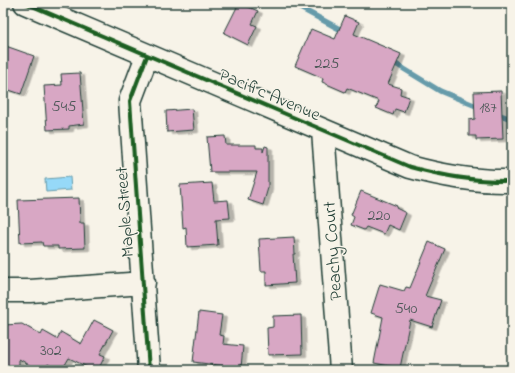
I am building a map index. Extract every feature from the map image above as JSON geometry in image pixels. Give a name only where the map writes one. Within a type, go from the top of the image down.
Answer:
[{"type":"street","name":"Pacific Avenue","points":[[25,3],[410,168],[448,177],[512,181]]},
{"type":"street","name":"Maple Street","points":[[147,56],[130,101],[149,370]]},
{"type":"street","name":"Peachy Court","points":[[323,131],[341,370]]},
{"type":"street","points":[[3,291],[30,291],[144,283]]},
{"type":"water","points":[[70,177],[71,190],[46,192],[45,179]]},
{"type":"building","points":[[239,3],[258,11],[252,24],[257,26],[248,45],[224,33]]},
{"type":"building","points":[[345,16],[359,22],[354,34],[401,54],[388,84],[401,88],[400,94],[409,97],[404,112],[395,109],[393,115],[376,108],[379,101],[347,88],[345,92],[322,82],[323,78],[295,66],[311,29],[335,39]]},
{"type":"building","points":[[3,45],[34,56],[21,94],[3,88]]},
{"type":"building","points":[[80,73],[84,124],[69,126],[69,129],[47,130],[44,86],[62,85],[61,74]]},
{"type":"building","points":[[501,91],[503,139],[476,140],[476,136],[469,136],[469,120],[475,119],[474,92]]},
{"type":"building","points":[[192,109],[194,130],[167,132],[166,111]]},
{"type":"building","points":[[225,136],[226,145],[256,145],[256,148],[263,148],[263,152],[265,146],[268,147],[268,188],[263,205],[248,200],[257,172],[210,172],[207,137]]},
{"type":"building","points":[[212,183],[214,201],[228,200],[230,218],[216,219],[218,245],[187,247],[186,227],[183,228],[180,185]]},
{"type":"building","points":[[361,191],[397,206],[396,208],[406,213],[399,230],[388,225],[384,234],[366,227],[364,230],[351,225],[354,217],[351,215]]},
{"type":"building","points":[[79,198],[80,223],[84,223],[85,248],[58,249],[58,246],[43,246],[42,242],[20,243],[18,200]]},
{"type":"building","points":[[294,237],[295,254],[293,254],[295,283],[266,285],[266,271],[261,271],[259,239]]},
{"type":"building","points":[[429,242],[445,249],[425,296],[441,300],[432,327],[410,320],[400,368],[374,363],[383,317],[371,313],[380,284],[404,291],[406,287],[410,288]]},
{"type":"building","points":[[199,312],[222,315],[219,335],[224,336],[223,344],[243,346],[241,368],[193,362]]},
{"type":"building","points":[[301,315],[302,354],[268,355],[267,328],[273,327],[273,316]]},
{"type":"building","points":[[94,320],[113,330],[100,354],[105,356],[98,370],[93,370],[69,358],[62,370],[57,370],[48,364],[44,370],[38,370],[19,359],[19,370],[3,370],[3,325],[22,324],[41,335],[43,331],[57,339],[61,332],[81,344]]},
{"type":"waterway","points":[[291,3],[345,32]]},
{"type":"waterway","points":[[391,61],[440,91],[481,108]]},
{"type":"waterway","points":[[497,114],[512,119]]},
{"type":"cycle path","points":[[25,3],[410,167],[460,178],[512,181]]},
{"type":"cycle path","points":[[147,56],[130,101],[149,370]]}]
